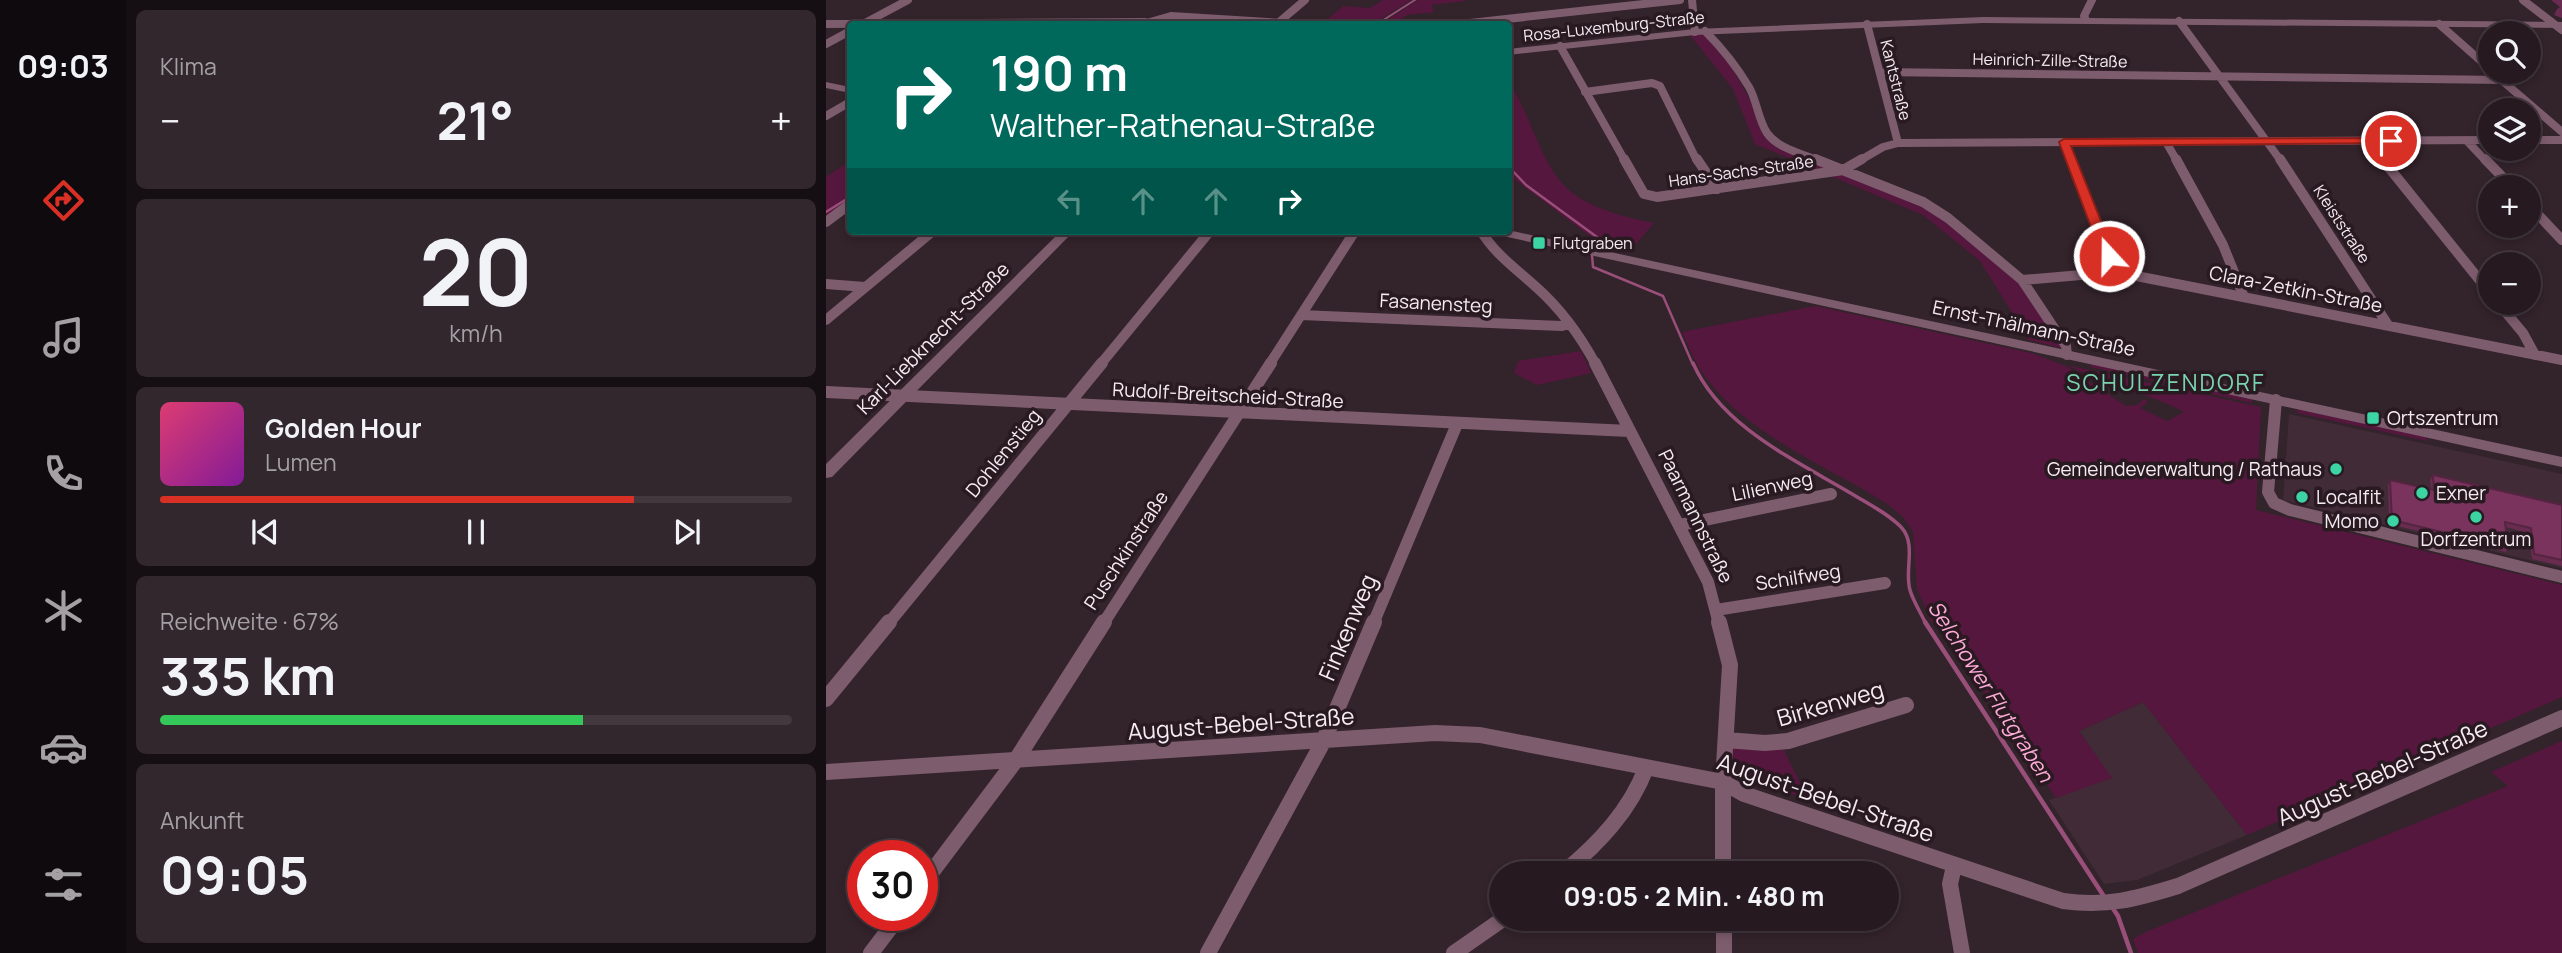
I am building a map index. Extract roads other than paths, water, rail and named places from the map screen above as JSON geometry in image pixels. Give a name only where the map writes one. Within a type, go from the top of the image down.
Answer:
[{"type":"street","points":[[868,21],[908,0]]},
{"type":"street","points":[[1280,21],[1305,0]]},
{"type":"street","points":[[1488,21],[1680,0]]},
{"type":"street","points":[[1692,0],[1700,32],[1726,53],[1730,63],[1749,87],[1770,138],[1784,147],[1933,207],[2022,280],[2066,346],[2067,355]]},
{"type":"street","points":[[2086,20],[2084,16],[2092,0]]},
{"type":"street","points":[[2523,0],[2560,27]]},
{"type":"street","points":[[1153,21],[1175,16],[1249,21]]},
{"type":"street","name":"Rosa-Luxemburg-Straße","points":[[1512,52],[1700,32],[1867,24],[2086,20],[2560,27]]},
{"type":"street","points":[[2179,21],[2269,142]]},
{"type":"street","points":[[826,24],[847,24]]},
{"type":"street","name":"Kantstraße","points":[[1867,24],[1898,143]]},
{"type":"street","points":[[2439,24],[2478,59]]},
{"type":"street","points":[[826,44],[847,33]]},
{"type":"street","name":"Hans-Sachs-Straße","points":[[1560,46],[1644,194],[1657,197],[1843,170]]},
{"type":"street","name":"Heinrich-Zille-Straße","points":[[1881,72],[2478,80]]},
{"type":"street","points":[[1586,92],[1652,83],[1660,86],[1700,166],[1717,189]]},
{"type":"street","points":[[2508,84],[2562,132]]},
{"type":"street","points":[[826,85],[847,89]]},
{"type":"street","points":[[826,116],[847,104]]},
{"type":"street","points":[[2541,140],[2562,140]]},
{"type":"street","points":[[2367,141],[2478,278]]},
{"type":"street","points":[[2467,141],[2500,175]]},
{"type":"street","points":[[1843,170],[1883,147],[1898,143],[2478,141]]},
{"type":"street","points":[[2064,142],[2116,272]]},
{"type":"street","points":[[2166,142],[2225,254],[2244,297]]},
{"type":"street","name":"Kleiststraße","points":[[2269,142],[2388,325]]},
{"type":"street","points":[[826,222],[847,206]]},
{"type":"street","points":[[2541,218],[2562,240]]},
{"type":"street","name":"Ernst-Thälmann-Straße","points":[[1512,234],[2562,463]]},
{"type":"street","points":[[826,320],[928,235]]},
{"type":"street","name":"Karl-Liebknecht-Straße","points":[[826,473],[1064,235]]},
{"type":"street","name":"Dohlenstieg","points":[[826,699],[1207,235]]},
{"type":"street","name":"Puschkinstraße","points":[[938,864],[1016,760],[1352,235]]},
{"type":"street","name":"Paarmannstraße","points":[[1483,235],[1492,249],[1538,288],[1585,344],[1708,582],[1730,665],[1723,782],[1723,861]]},
{"type":"street","name":"Clara-Zetkin-Straße","points":[[2022,280],[2116,272],[2562,360]]},
{"type":"street","points":[[826,284],[865,287]]},
{"type":"street","name":"Fasanensteg","points":[[1301,315],[1562,326],[1570,324]]},
{"type":"street","points":[[2508,315],[2528,340],[2535,355]]},
{"type":"street","name":"Rudolf-Breitscheid-Straße","points":[[826,392],[1629,431]]},
{"type":"street","points":[[2276,400],[2268,492],[2274,503],[2290,510],[2562,577]]},
{"type":"street","name":"Finkenweg","points":[[1208,953],[1323,742],[1457,424]]},
{"type":"street","name":"Lilienweg","points":[[1680,525],[1831,494]]},
{"type":"street","name":"Schilfweg","points":[[1716,610],[1885,583]]},
{"type":"street","name":"Birkenweg","points":[[1726,740],[1765,743],[1788,741],[1906,705]]},
{"type":"street","name":"August-Bebel-Straße","points":[[826,772],[1435,733],[1480,735],[1723,782],[1744,794],[1954,866],[2063,901],[2093,905],[2131,901],[2178,886],[2562,718]]},
{"type":"street","points":[[1576,861],[1602,838],[1638,786],[1646,768]]},
{"type":"street","points":[[1954,866],[1950,884],[1962,953]]},
{"type":"street","points":[[1454,953],[1489,929]]},
{"type":"street","points":[[871,953],[888,931]]},
{"type":"street","points":[[1724,931],[1724,953]]},
{"type":"waterway","name":"Selchower Flutgraben","points":[[1382,21],[1415,0]]},
{"type":"waterway","name":"Selchower Flutgraben","points":[[1512,170],[1526,185],[1601,240],[1592,255],[1593,267],[1663,296],[1693,365]]},
{"type":"waterway","points":[[826,212],[847,199]]},
{"type":"waterway","name":"Selchower Flutgraben","points":[[1693,363],[1705,385],[1721,405],[1759,438],[1875,508],[1901,527],[1908,541],[1910,590],[1926,624]]},
{"type":"waterway","name":"Selchower Flutgraben","points":[[1925,622],[2105,898]]},
{"type":"waterway","name":"Selchower Flutgraben","points":[[2112,907],[2118,916],[2131,953]]},
{"type":"place","name":"Flutgraben","points":[[1539,243]]},
{"type":"place","name":"Ortszentrum","points":[[2373,418]]},
{"type":"place","name":"Gemeindeverwaltung / Rathaus","points":[[2336,469]]},
{"type":"place","name":"Exner","points":[[2422,493]]},
{"type":"place","name":"Localfit","points":[[2302,497]]},
{"type":"place","name":"Dorfzentrum","points":[[2476,517]]},
{"type":"place","name":"Momo","points":[[2393,521]]},
{"type":"district","name":"SCHULZENDORF","points":[[2166,382]]}]
